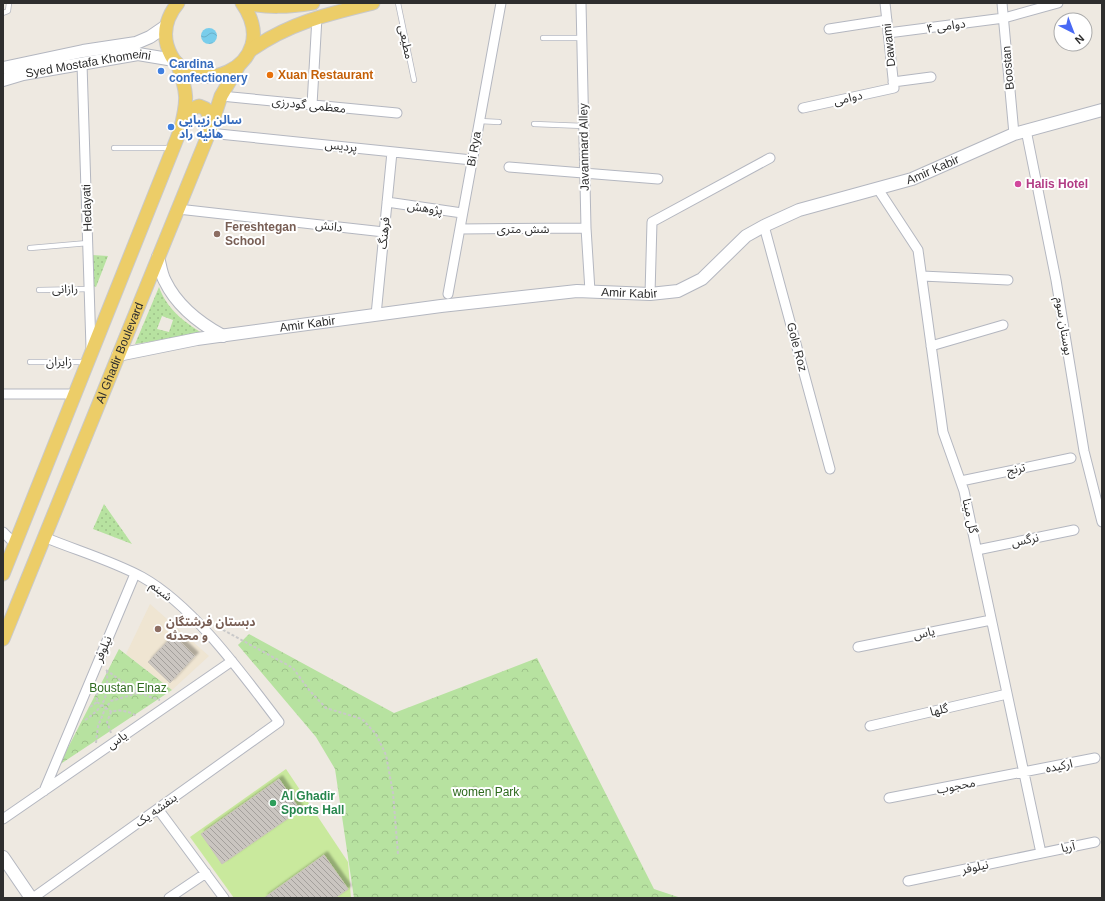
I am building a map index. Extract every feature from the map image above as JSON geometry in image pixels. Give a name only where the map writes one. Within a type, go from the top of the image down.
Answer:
[{"type":"main road","points":[[166,26],[171,13],[178,3]]},
{"type":"main road","points":[[243,3],[288,7],[313,3]]},
{"type":"main road","points":[[243,3],[249,13],[253,25],[254,37],[251,50]]},
{"type":"main road","points":[[251,50],[268,38],[317,17],[373,3]]},
{"type":"main road","name":"Al Ghadir Boulevard","points":[[3,574],[183,120],[186,108],[186,87],[166,40],[166,26]]},
{"type":"main road","name":"Al Ghadir Boulevard","points":[[3,639],[211,128],[221,96],[238,67],[251,50]]},
{"type":"main road","points":[[176,61],[188,71],[200,76],[220,76],[238,67]]},
{"type":"main road","points":[[183,120],[194,108],[200,106],[206,109],[211,128]]},
{"type":"street","name":"Bi Rya","points":[[448,294],[501,3]]},
{"type":"street","name":"Javanmard Alley","points":[[581,3],[586,228],[590,291]]},
{"type":"street","name":"Dawami","points":[[885,3],[893,85]]},
{"type":"street","name":"Boostan","points":[[1002,3],[1014,134]]},
{"type":"street","name":"دوامی ۴","points":[[888,33],[1004,18],[1058,3]]},
{"type":"street","points":[[312,101],[317,17]]},
{"type":"street","points":[[829,29],[887,20]]},
{"type":"street","name":"Syed Mostafa Khomeini","points":[[3,68],[84,51],[136,43],[150,37],[166,26]]},
{"type":"street","name":"Syed Mostafa Khomeini","points":[[3,80],[23,74],[138,54],[176,61]]},
{"type":"street","name":"Hedayati","points":[[82,64],[90,289],[90,357]]},
{"type":"street","name":"دوامی","points":[[803,108],[931,77]]},
{"type":"street","name":"معظمی گودرزی","points":[[221,96],[312,101],[397,113]]},
{"type":"street","name":"Amir Kabir","points":[[118,355],[152,347],[222,336],[376,315],[577,291],[650,294],[678,291],[697,282],[710,272],[734,246],[764,226],[799,210],[836,198],[878,189],[912,179],[1014,134],[1102,110]]},
{"type":"street","name":"پردیس","points":[[211,128],[392,152],[472,160]]},
{"type":"street","name":"بوستان سوم","points":[[1026,130],[1056,280],[1084,451],[1102,522]]},
{"type":"street","name":"فرهنگ","points":[[376,315],[392,152]]},
{"type":"street","points":[[650,294],[652,222],[770,158]]},
{"type":"street","points":[[509,167],[658,179]]},
{"type":"street","name":"گل مینا","points":[[878,189],[918,250],[943,432],[961,481],[1041,853]]},
{"type":"street","name":"پژوهش","points":[[387,202],[462,213]]},
{"type":"street","name":"دانش","points":[[178,209],[384,232]]},
{"type":"street","name":"Gole Roz","points":[[764,226],[830,469]]},
{"type":"street","name":"شش متری","points":[[460,229],[586,228]]},
{"type":"street","points":[[158,257],[164,280],[178,301],[203,325],[222,336]]},
{"type":"street","points":[[922,276],[1008,280]]},
{"type":"street","points":[[931,346],[1003,325]]},
{"type":"street","points":[[3,394],[75,394]]},
{"type":"street","name":"ترنج","points":[[961,481],[1071,458]]},
{"type":"street","name":"نرگس","points":[[977,550],[1074,530]]},
{"type":"street","points":[[3,532],[15,544]]},
{"type":"street","name":"شبنم","points":[[44,537],[135,574],[161,590],[183,609],[232,660],[279,722]]},
{"type":"street","name":"نیلوفر","points":[[44,791],[135,574]]},
{"type":"street","name":"یاس","points":[[858,647],[991,620]]},
{"type":"street","name":"یاس","points":[[3,819],[232,660]]},
{"type":"street","name":"گلها","points":[[870,726],[1007,694]]},
{"type":"street","name":"بنفشه یک","points":[[32,898],[279,722]]},
{"type":"street","name":"ارکیده","points":[[1024,773],[1095,758]]},
{"type":"street","name":"محجوب","points":[[889,798],[1024,773]]},
{"type":"street","points":[[158,809],[224,898]]},
{"type":"street","name":"آریا","points":[[1041,853],[1095,842]]},
{"type":"street","name":"نیلوفر","points":[[908,881],[1041,853]]},
{"type":"street","points":[[3,857],[32,898]]},
{"type":"street","points":[[169,898],[206,873]]},
{"type":"lane","points":[[3,13],[8,12],[9,3]]},
{"type":"lane","name":"مطیعی","points":[[398,3],[414,80]]},
{"type":"lane","points":[[543,38],[582,38]]},
{"type":"lane","points":[[479,121],[499,122]]},
{"type":"lane","points":[[534,124],[584,126]]},
{"type":"lane","points":[[114,148],[173,148]]},
{"type":"lane","points":[[30,248],[88,243]]},
{"type":"lane","name":"رازانی","points":[[40,290],[90,289]]},
{"type":"lane","name":"زایران","points":[[30,362],[90,357]]},
{"type":"path","points":[[208,622],[293,668],[309,690],[326,708],[362,719],[376,734],[386,755],[393,793],[398,854]]},
{"type":"path","points":[[97,663],[138,693],[171,703]]},
{"type":"path","points":[[69,731],[95,713],[102,705],[108,688],[107,671]]},
{"type":"path","points":[[96,755],[95,741],[98,726],[106,708],[111,701],[138,693]]},
{"type":"path","points":[[96,702],[112,712],[125,710],[135,714],[144,721]]},
{"type":"path","points":[[112,712],[107,722],[115,742]]},
{"type":"shaded area","name":"دبستان فرشتگان و محدثه","points":[[150,604],[209,656],[172,690],[126,654]]},
{"type":"green space","points":[[92,255],[108,256],[96,287],[93,286]]},
{"type":"green space","points":[[159,287],[166,302],[176,314],[202,333],[135,344]],"holes":[[[162,316],[173,320],[169,332],[157,329]]]},
{"type":"green space","points":[[104,504],[132,544],[93,529]]},
{"type":"green space","name":"women Park","points":[[249,634],[394,713],[537,658],[654,889],[681,898],[354,898],[335,769],[316,737],[238,645]]},
{"type":"green space","name":"Boustan Elnaz","points":[[119,649],[172,690],[59,765]]},
{"type":"green space","name":"Al Ghadir Sports Hall","points":[[286,769],[348,862],[351,898],[234,898],[190,837]]},
{"type":"water","points":[[206,28],[212,28],[217,33],[215,42],[212,44],[206,44],[201,39],[201,33]]},
{"type":"building","points":[[173,635],[195,656],[170,683],[148,662]]},
{"type":"building","points":[[279,779],[300,810],[222,864],[201,834]]},
{"type":"building","points":[[324,855],[348,889],[335,898],[264,898]]},
{"type":"place","name":"Cardina confectionery","points":[[161,71]]},
{"type":"place","name":"Xuan Restaurant","points":[[270,75]]},
{"type":"place","name":"سالن زیبایی هانيه راد","points":[[171,127]]},
{"type":"place","name":"Halis Hotel","points":[[1018,184]]},
{"type":"place","name":"Fereshtegan School","points":[[217,234]]},
{"type":"place","name":"دبستان فرشتگان و محدثه","points":[[158,629]]},
{"type":"place","name":"Al Ghadir Sports Hall","points":[[273,803]]}]
